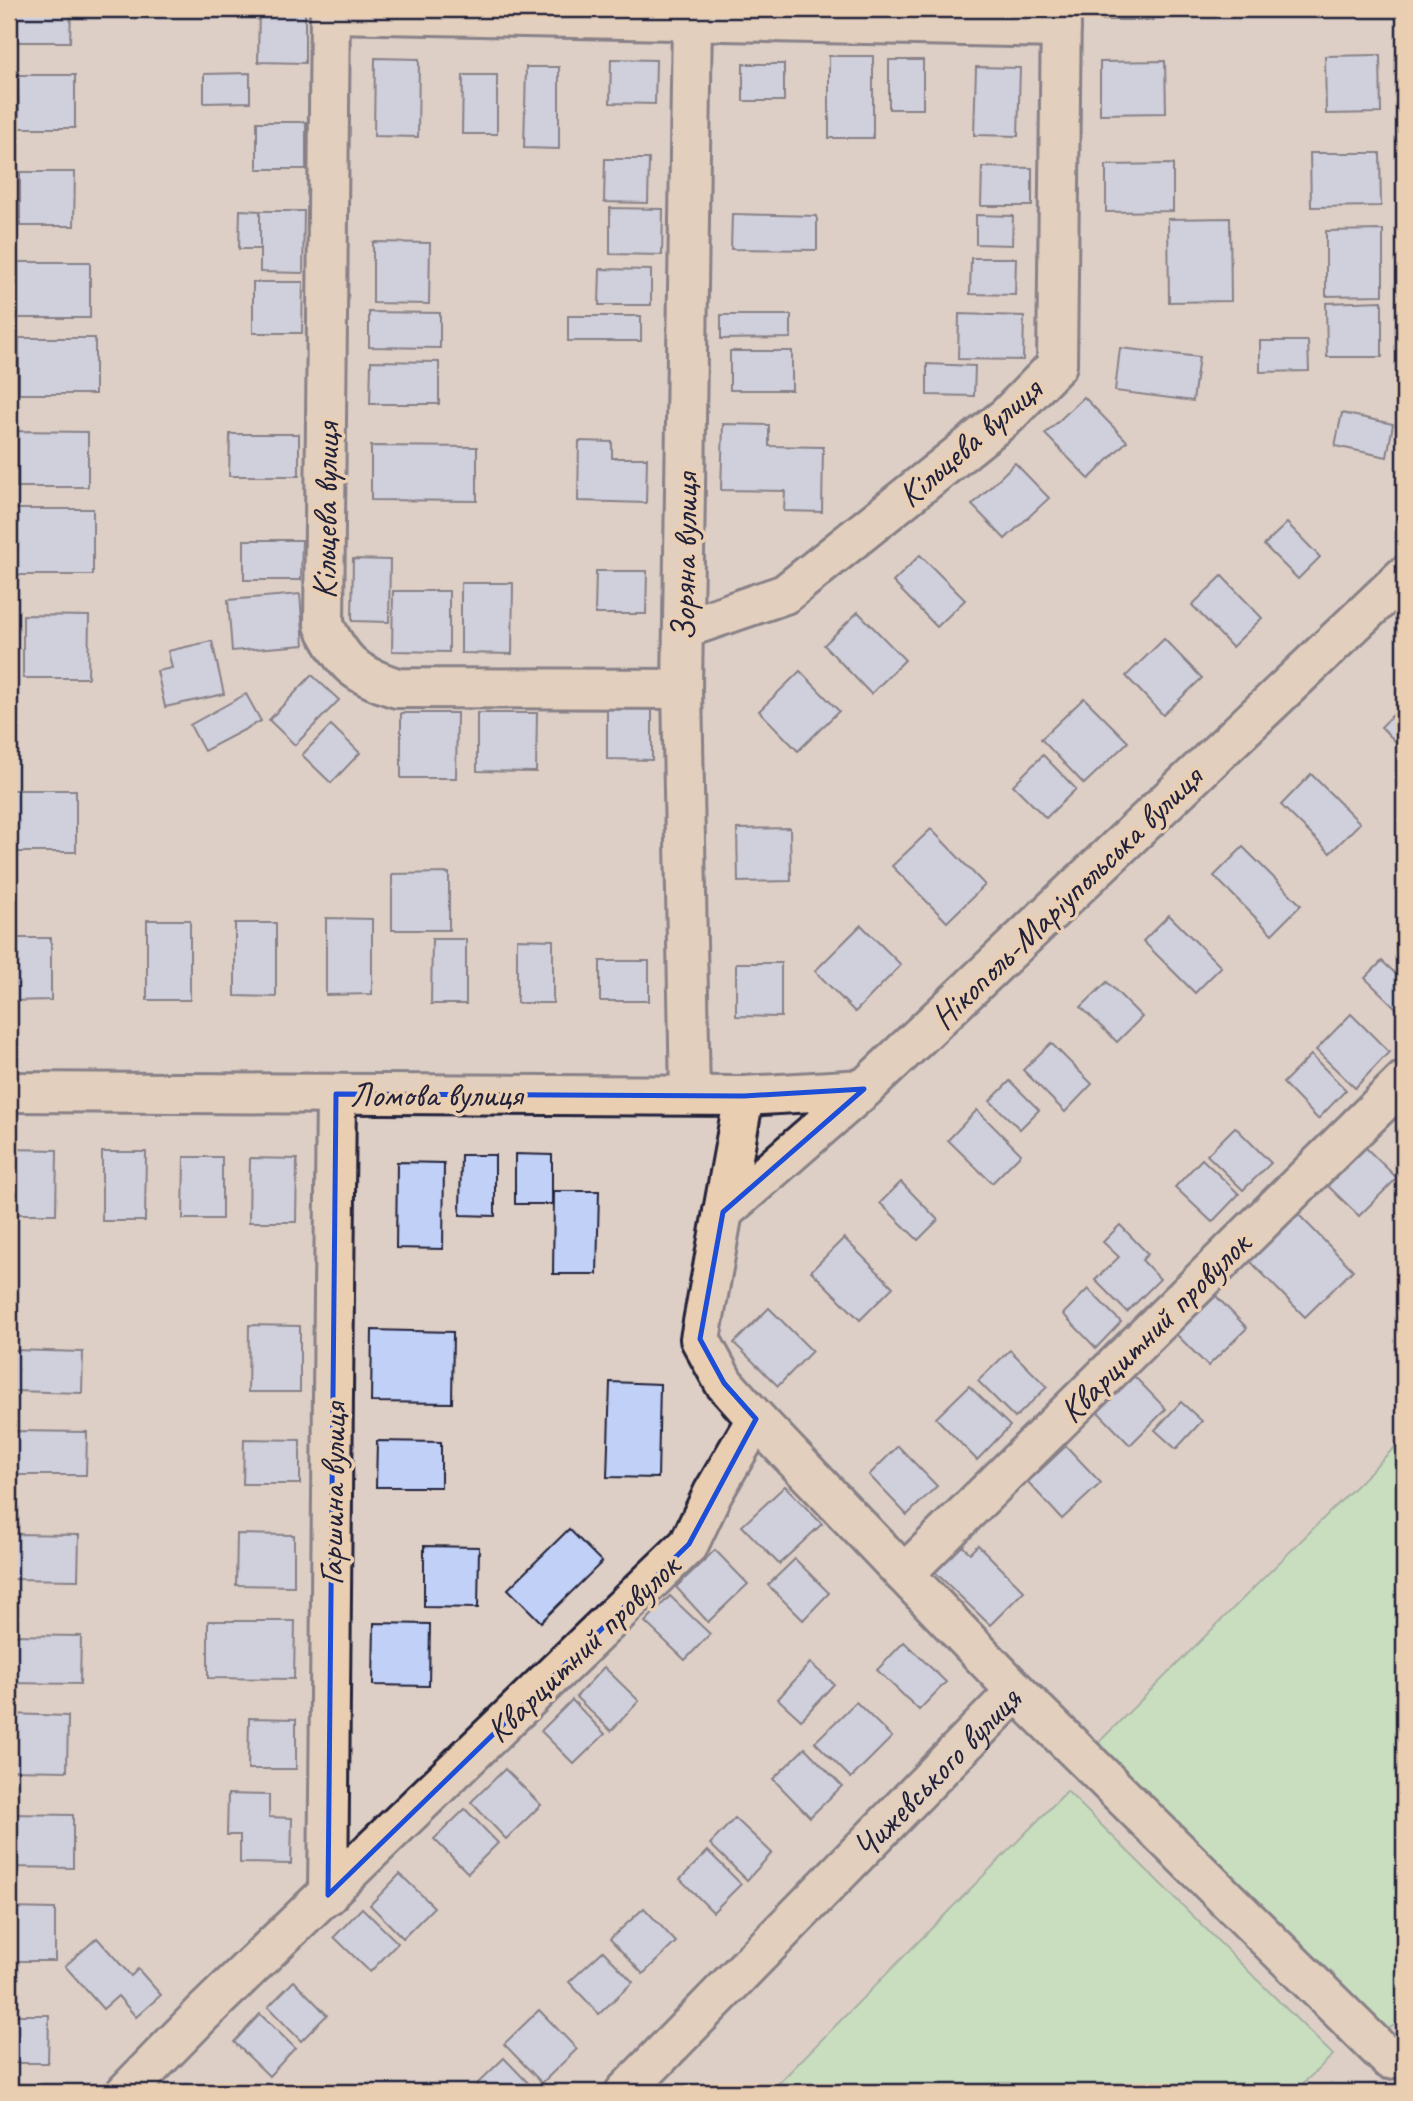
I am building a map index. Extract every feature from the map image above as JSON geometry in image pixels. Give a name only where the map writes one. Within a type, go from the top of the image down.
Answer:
[{"type":"street","points":[[330,11],[502,12],[692,19],[1061,19]]},
{"type":"street","name":"Кільцева вулиця","points":[[330,11],[324,625],[340,657],[367,679],[397,688],[682,689]]},
{"type":"street","name":"Зоряна вулиця","points":[[690,1095],[682,689],[692,19]]},
{"type":"street","name":"Кільцева вулиця","points":[[683,629],[785,594],[1007,415],[1057,365],[1061,19]]},
{"type":"street","name":"Нікополь-Маріупольська вулиця","points":[[723,1212],[864,1089],[1404,576]]},
{"type":"street","name":"Кварцитний провулок","points":[[904,1574],[1404,1081]]},
{"type":"street","name":"Ломова вулиця","points":[[9,1092],[744,1096],[864,1089]]},
{"type":"street","name":"Гаршина вулиця","points":[[328,1895],[336,1094]]},
{"type":"street","points":[[744,1096],[699,1339],[724,1383],[756,1419]]},
{"type":"street","name":"Кварцитний провулок","points":[[126,2092],[201,2014],[328,1895],[689,1544],[713,1493],[756,1419]]},
{"type":"street","name":"Чижевського вулиця","points":[[625,2092],[1016,1691],[756,1419]]},
{"type":"street","points":[[1016,1691],[1389,2059]]},
{"type":"highlighted area","points":[[864,1089],[723,1212],[700,1339],[724,1383],[756,1419],[689,1544],[328,1895],[336,1094],[744,1096]]},
{"type":"green space","points":[[1404,1438],[1404,2019],[1383,2032],[1094,1747]]},
{"type":"green space","points":[[1067,1791],[1333,2055],[1294,2092],[770,2092]]},
{"type":"building","points":[[17,9],[71,9],[70,42],[17,42]]},
{"type":"building","points":[[259,9],[305,9],[305,63],[258,62]]},
{"type":"building","points":[[1099,9],[1153,9],[1153,20],[1099,20]]},
{"type":"building","points":[[1380,55],[1381,113],[1326,114],[1325,56]]},
{"type":"building","points":[[829,56],[873,56],[873,138],[829,138]]},
{"type":"building","points":[[375,58],[419,59],[418,137],[374,136]]},
{"type":"building","points":[[611,59],[656,60],[655,104],[610,103]]},
{"type":"building","points":[[889,60],[923,60],[923,109],[889,109]]},
{"type":"building","points":[[1165,61],[1166,113],[1100,114],[1100,62]]},
{"type":"building","points":[[743,64],[784,64],[784,101],[743,101]]},
{"type":"building","points":[[526,67],[559,67],[559,149],[524,148]]},
{"type":"building","points":[[976,67],[1020,68],[1018,136],[974,135]]},
{"type":"building","points":[[250,73],[250,102],[204,103],[204,74]]},
{"type":"building","points":[[18,75],[75,75],[75,128],[19,128]]},
{"type":"building","points":[[463,75],[497,75],[497,134],[462,134]]},
{"type":"building","points":[[257,122],[306,122],[306,169],[257,169]]},
{"type":"building","points":[[1310,153],[1380,153],[1381,206],[1311,207]]},
{"type":"building","points":[[605,159],[649,159],[648,203],[604,202]]},
{"type":"building","points":[[1173,164],[1173,211],[1106,212],[1106,165]]},
{"type":"building","points":[[982,167],[1032,168],[1032,206],[981,206]]},
{"type":"building","points":[[20,172],[75,172],[74,226],[20,226]]},
{"type":"building","points":[[610,208],[663,209],[662,255],[610,254]]},
{"type":"building","points":[[240,210],[260,211],[260,249],[239,249]]},
{"type":"building","points":[[260,211],[304,211],[303,273],[260,272]]},
{"type":"building","points":[[732,214],[817,216],[817,250],[731,249]]},
{"type":"building","points":[[976,215],[1013,216],[1012,245],[976,244]]},
{"type":"building","points":[[1230,218],[1231,301],[1169,302],[1168,219]]},
{"type":"building","points":[[1383,230],[1383,295],[1326,296],[1326,231]]},
{"type":"building","points":[[373,242],[430,243],[429,304],[373,303]]},
{"type":"building","points":[[971,258],[1016,258],[1015,295],[970,294]]},
{"type":"building","points":[[18,262],[90,262],[90,318],[18,318]]},
{"type":"building","points":[[600,269],[651,270],[651,305],[599,305]]},
{"type":"building","points":[[253,282],[303,282],[302,333],[253,333]]},
{"type":"building","points":[[1382,301],[1382,357],[1327,357],[1326,303]]},
{"type":"building","points":[[369,312],[440,313],[440,348],[369,347]]},
{"type":"building","points":[[959,314],[1024,316],[1023,360],[958,359]]},
{"type":"building","points":[[721,315],[791,315],[791,338],[721,339]]},
{"type":"building","points":[[568,316],[641,316],[641,341],[568,341]]},
{"type":"building","points":[[19,338],[95,338],[95,394],[19,394]]},
{"type":"building","points":[[1260,341],[1308,341],[1309,371],[1260,372]]},
{"type":"building","points":[[1120,348],[1199,357],[1193,401],[1115,391]]},
{"type":"building","points":[[730,351],[792,351],[792,390],[730,390]]},
{"type":"building","points":[[371,361],[439,362],[439,404],[370,404]]},
{"type":"building","points":[[927,364],[975,366],[974,396],[927,395]]},
{"type":"building","points":[[1084,397],[1127,441],[1089,479],[1045,434]]},
{"type":"building","points":[[1342,413],[1393,424],[1387,457],[1335,446]]},
{"type":"building","points":[[723,424],[769,425],[769,446],[823,447],[822,512],[784,511],[785,491],[721,490]]},
{"type":"building","points":[[17,431],[88,432],[88,487],[17,487]]},
{"type":"building","points":[[230,434],[299,434],[299,476],[229,476]]},
{"type":"building","points":[[579,441],[612,442],[612,458],[647,458],[646,503],[578,501]]},
{"type":"building","points":[[371,446],[477,447],[477,501],[371,500]]},
{"type":"building","points":[[1015,463],[1049,498],[1005,539],[972,505]]},
{"type":"building","points":[[11,509],[93,509],[93,575],[11,575]]},
{"type":"building","points":[[1287,523],[1320,557],[1298,579],[1264,545]]},
{"type":"building","points":[[244,540],[302,540],[301,580],[244,580]]},
{"type":"building","points":[[920,555],[965,600],[937,627],[893,582]]},
{"type":"building","points":[[353,559],[390,560],[389,622],[352,621]]},
{"type":"building","points":[[596,571],[647,571],[646,614],[595,614]]},
{"type":"building","points":[[1222,576],[1262,618],[1232,647],[1192,605]]},
{"type":"building","points":[[461,583],[513,583],[512,654],[461,653]]},
{"type":"building","points":[[393,591],[449,591],[449,652],[392,651]]},
{"type":"building","points":[[300,594],[304,645],[232,651],[228,600]]},
{"type":"building","points":[[858,612],[905,660],[871,694],[824,645]]},
{"type":"building","points":[[23,615],[89,616],[88,678],[23,678]]},
{"type":"building","points":[[1164,639],[1202,678],[1163,715],[1126,676]]},
{"type":"building","points":[[212,641],[224,694],[165,707],[157,671],[172,668],[168,651]]},
{"type":"building","points":[[800,671],[839,711],[798,751],[759,711]]},
{"type":"building","points":[[312,675],[339,700],[295,745],[269,720]]},
{"type":"building","points":[[246,694],[261,721],[204,751],[190,725]]},
{"type":"building","points":[[1084,698],[1128,742],[1084,784],[1041,739]]},
{"type":"building","points":[[1404,704],[1404,750],[1381,727]]},
{"type":"building","points":[[607,709],[652,709],[652,760],[607,759]]},
{"type":"building","points":[[401,713],[457,713],[456,778],[401,778]]},
{"type":"building","points":[[477,713],[537,713],[536,772],[477,771]]},
{"type":"building","points":[[331,725],[360,753],[331,783],[302,755]]},
{"type":"building","points":[[1043,755],[1076,789],[1046,818],[1013,785]]},
{"type":"building","points":[[1311,774],[1360,823],[1330,853],[1281,805]]},
{"type":"building","points":[[9,790],[76,790],[76,852],[9,852]]},
{"type":"building","points":[[790,828],[791,881],[738,882],[737,829]]},
{"type":"building","points":[[931,829],[985,885],[947,922],[892,866]]},
{"type":"building","points":[[1243,847],[1301,905],[1272,934],[1214,876]]},
{"type":"building","points":[[449,873],[449,930],[392,930],[392,874]]},
{"type":"building","points":[[1169,915],[1221,967],[1195,993],[1143,941]]},
{"type":"building","points":[[326,918],[372,919],[372,994],[326,995]]},
{"type":"building","points":[[147,920],[190,920],[190,1000],[147,1000]]},
{"type":"building","points":[[235,923],[276,923],[276,997],[235,996]]},
{"type":"building","points":[[861,925],[901,965],[855,1012],[815,971]]},
{"type":"building","points":[[9,938],[51,938],[51,1000],[9,1001]]},
{"type":"building","points":[[432,939],[466,939],[466,1004],[431,1004]]},
{"type":"building","points":[[517,939],[553,940],[553,1003],[517,1003]]},
{"type":"building","points":[[600,961],[649,961],[649,1001],[600,1001]]},
{"type":"building","points":[[1382,961],[1396,974],[1404,966],[1404,1016],[1365,978]]},
{"type":"building","points":[[736,963],[781,963],[781,1017],[736,1016]]},
{"type":"building","points":[[1107,982],[1142,1017],[1117,1042],[1081,1007]]},
{"type":"building","points":[[1351,1014],[1389,1052],[1355,1088],[1316,1050]]},
{"type":"building","points":[[1051,1043],[1092,1084],[1065,1112],[1023,1070]]},
{"type":"building","points":[[1311,1055],[1346,1090],[1318,1119],[1283,1083]]},
{"type":"building","points":[[1010,1081],[1039,1110],[1020,1129],[990,1101]]},
{"type":"building","points":[[977,1110],[1021,1154],[992,1183],[948,1140]]},
{"type":"building","points":[[1235,1127],[1271,1163],[1243,1190],[1207,1155]]},
{"type":"building","points":[[1365,1147],[1397,1178],[1359,1216],[1327,1185]]},
{"type":"building","points":[[10,1149],[57,1150],[56,1214],[9,1214]]},
{"type":"building","points":[[102,1152],[146,1152],[145,1221],[102,1221]]},
{"type":"building","points":[[515,1154],[552,1155],[552,1204],[515,1204]]},
{"type":"building","points":[[461,1155],[495,1155],[495,1216],[460,1215]]},
{"type":"building","points":[[184,1157],[222,1157],[222,1219],[183,1219]]},
{"type":"building","points":[[250,1158],[297,1159],[296,1222],[249,1222]]},
{"type":"building","points":[[1202,1159],[1239,1194],[1212,1222],[1175,1187]]},
{"type":"building","points":[[397,1162],[444,1163],[443,1249],[396,1248]]},
{"type":"building","points":[[901,1182],[938,1220],[918,1240],[880,1203]]},
{"type":"building","points":[[554,1191],[599,1191],[597,1274],[553,1274]]},
{"type":"building","points":[[1298,1214],[1353,1270],[1305,1317],[1250,1261]]},
{"type":"building","points":[[1120,1225],[1148,1254],[1142,1260],[1160,1279],[1127,1312],[1095,1280],[1119,1257],[1103,1242]]},
{"type":"building","points":[[844,1238],[893,1287],[860,1320],[811,1271]]},
{"type":"building","points":[[1088,1289],[1121,1322],[1096,1348],[1063,1314]]},
{"type":"building","points":[[1216,1296],[1247,1328],[1208,1366],[1176,1334]]},
{"type":"building","points":[[769,1308],[812,1351],[778,1386],[734,1343]]},
{"type":"building","points":[[249,1325],[300,1326],[300,1392],[248,1392]]},
{"type":"building","points":[[372,1330],[453,1332],[452,1403],[371,1402]]},
{"type":"building","points":[[13,1350],[83,1352],[82,1393],[13,1391]]},
{"type":"building","points":[[1010,1350],[1047,1387],[1015,1418],[978,1381]]},
{"type":"building","points":[[1133,1375],[1166,1409],[1130,1445],[1096,1410]]},
{"type":"building","points":[[610,1382],[660,1384],[658,1478],[607,1477]]},
{"type":"building","points":[[969,1386],[1010,1426],[977,1460],[936,1418]]},
{"type":"building","points":[[1181,1402],[1202,1421],[1176,1449],[1155,1430]]},
{"type":"building","points":[[12,1431],[87,1432],[86,1475],[11,1475]]},
{"type":"building","points":[[244,1439],[300,1440],[300,1484],[243,1484]]},
{"type":"building","points":[[377,1441],[441,1442],[441,1487],[376,1487]]},
{"type":"building","points":[[898,1446],[937,1486],[907,1515],[869,1475]]},
{"type":"building","points":[[1066,1446],[1101,1483],[1062,1519],[1028,1482]]},
{"type":"building","points":[[785,1486],[822,1524],[779,1564],[742,1526]]},
{"type":"building","points":[[569,1529],[602,1562],[541,1622],[508,1589]]},
{"type":"building","points":[[11,1534],[79,1535],[78,1580],[11,1579]]},
{"type":"building","points":[[237,1534],[294,1535],[294,1586],[236,1585]]},
{"type":"building","points":[[961,1545],[970,1553],[978,1545],[1024,1591],[990,1625],[935,1572]]},
{"type":"building","points":[[424,1546],[479,1547],[478,1608],[424,1607]]},
{"type":"building","points":[[715,1550],[748,1584],[708,1622],[676,1587]]},
{"type":"building","points":[[795,1559],[829,1593],[803,1620],[768,1585]]},
{"type":"building","points":[[670,1596],[710,1634],[685,1660],[645,1622]]},
{"type":"building","points":[[208,1621],[295,1621],[294,1679],[208,1678]]},
{"type":"building","points":[[374,1623],[430,1624],[429,1686],[373,1685]]},
{"type":"building","points":[[9,1635],[81,1636],[80,1684],[9,1683]]},
{"type":"building","points":[[904,1642],[946,1682],[919,1710],[877,1670]]},
{"type":"building","points":[[810,1663],[834,1684],[801,1720],[778,1699]]},
{"type":"building","points":[[604,1667],[639,1701],[611,1731],[576,1697]]},
{"type":"building","points":[[572,1700],[605,1734],[574,1764],[541,1731]]},
{"type":"building","points":[[856,1702],[892,1737],[851,1778],[815,1742]]},
{"type":"building","points":[[9,1714],[68,1716],[67,1771],[9,1770]]},
{"type":"building","points":[[249,1718],[296,1719],[296,1769],[248,1769]]},
{"type":"building","points":[[805,1748],[842,1786],[810,1817],[773,1779]]},
{"type":"building","points":[[505,1769],[541,1805],[506,1839],[471,1802]]},
{"type":"building","points":[[228,1794],[269,1795],[269,1817],[292,1818],[291,1864],[240,1863],[240,1835],[227,1835]]},
{"type":"building","points":[[465,1809],[498,1843],[468,1873],[434,1839]]},
{"type":"building","points":[[9,1814],[73,1815],[73,1868],[9,1867]]},
{"type":"building","points":[[735,1818],[772,1853],[747,1880],[710,1844]]},
{"type":"building","points":[[708,1851],[741,1884],[713,1912],[680,1879]]},
{"type":"building","points":[[400,1874],[434,1907],[403,1938],[370,1905]]},
{"type":"building","points":[[9,1908],[55,1909],[55,1961],[9,1961]]},
{"type":"building","points":[[362,1908],[398,1943],[370,1972],[334,1937]]},
{"type":"building","points":[[644,1908],[676,1942],[643,1974],[610,1939]]},
{"type":"building","points":[[97,1938],[131,1976],[138,1969],[161,1995],[136,2017],[118,1996],[103,2009],[65,1966]]},
{"type":"building","points":[[603,1951],[633,1982],[599,2014],[569,1982]]},
{"type":"building","points":[[294,1981],[327,2015],[301,2041],[268,2007]]},
{"type":"building","points":[[539,2010],[577,2049],[542,2083],[504,2044]]},
{"type":"building","points":[[260,2014],[295,2048],[269,2076],[234,2042]]},
{"type":"building","points":[[9,2015],[49,2015],[48,2063],[9,2063]]},
{"type":"building","points":[[504,2058],[534,2089],[531,2092],[483,2092],[476,2085]]}]
